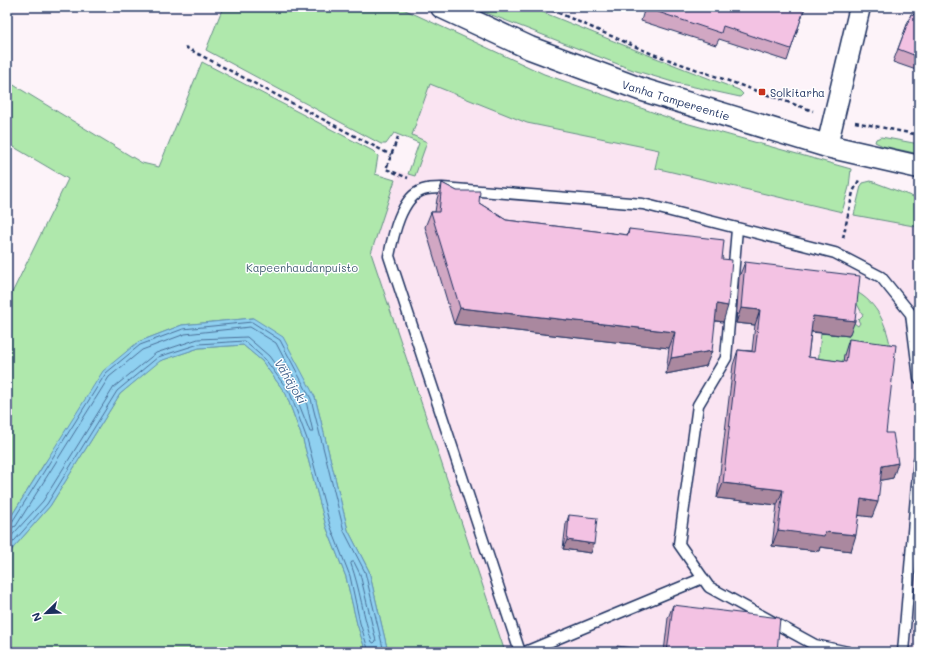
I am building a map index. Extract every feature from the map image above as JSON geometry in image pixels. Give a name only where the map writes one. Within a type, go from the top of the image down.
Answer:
[{"type":"main road","name":"Vanha Tampereentie","points":[[442,7],[530,48],[640,89],[827,146],[919,167]]},
{"type":"street","points":[[827,146],[860,7]]},
{"type":"lane","points":[[520,652],[389,256],[393,236],[407,202],[423,190],[442,188],[643,204],[840,255],[881,277],[915,311],[919,378]]},
{"type":"lane","points":[[737,229],[726,358],[698,405],[679,544],[709,587],[815,645],[848,652]]},
{"type":"lane","points":[[903,652],[919,460]]},
{"type":"lane","points":[[525,652],[703,578]]},
{"type":"path","points":[[544,7],[650,52],[834,119],[919,135]]},
{"type":"path","points":[[185,47],[391,155]]},
{"type":"path","points":[[398,137],[386,169],[408,178]]},
{"type":"path","points":[[840,255],[853,192],[861,176]]},
{"type":"shaded area","points":[[430,84],[527,123],[659,150],[655,168],[842,212],[919,227],[919,652],[505,652],[371,253],[398,171],[415,176],[427,142],[412,136]]},
{"type":"green space","points":[[223,7],[399,7],[544,74],[675,120],[851,169],[849,187],[842,212],[655,168],[659,150],[527,123],[430,84],[412,135],[427,142],[415,176],[408,174],[419,143],[394,133],[386,144],[381,144],[206,50]]},
{"type":"green space","points":[[471,7],[530,7],[739,90],[743,94],[740,97],[676,83],[633,70]]},
{"type":"green space","name":"Kapeenhaudanpuisto","points":[[202,62],[373,151],[378,156],[375,174],[395,180],[371,253],[505,652],[388,652],[369,571],[348,530],[315,397],[253,318],[182,325],[138,342],[44,464],[7,523],[7,303],[68,179],[7,143],[7,81],[142,163],[159,167]]},
{"type":"green space","points":[[881,137],[919,144],[919,154],[883,146],[875,142],[876,139]]},
{"type":"green space","points":[[871,181],[919,199],[919,227],[854,215],[861,186],[863,183]]},
{"type":"green space","points":[[855,291],[870,302],[880,316],[887,332],[891,350],[844,355],[841,377],[817,374],[821,333],[850,327],[854,323],[858,326],[860,323],[858,320],[863,315],[857,304]]},
{"type":"green space","points":[[243,345],[262,361],[286,394],[303,440],[326,526],[346,577],[357,624],[366,652],[7,652],[7,555],[50,506],[120,394],[159,361],[199,348]]},
{"type":"water","name":"Vähäjoki","points":[[253,318],[283,337],[315,397],[348,530],[369,571],[388,652],[366,652],[357,624],[346,577],[326,526],[303,440],[286,394],[262,361],[243,345],[199,348],[160,361],[120,394],[50,506],[7,555],[7,523],[103,371],[138,342],[182,325]]},
{"type":"building","points":[[646,7],[805,7],[791,49],[723,26],[721,33]]},
{"type":"building","points":[[911,14],[919,16],[919,57],[898,49]]},
{"type":"building","points":[[442,183],[457,191],[480,191],[479,203],[506,220],[628,235],[629,229],[724,240],[722,259],[732,260],[728,306],[717,304],[712,351],[671,358],[675,332],[460,308],[431,212],[439,212]]},
{"type":"building","points":[[745,262],[860,276],[855,321],[813,316],[808,357],[846,362],[849,339],[896,345],[886,433],[893,433],[898,463],[882,466],[878,502],[861,499],[856,535],[825,532],[824,536],[778,530],[783,490],[723,483],[738,350],[755,352],[760,310],[741,308]]},
{"type":"building","points":[[569,515],[597,518],[594,544],[567,540]]},
{"type":"building","points":[[673,605],[780,618],[777,651],[786,652],[667,652]]},
{"type":"building","points":[[617,646],[663,652],[617,652]]},
{"type":"place","name":"Solkitarha","points":[[762,92]]}]
